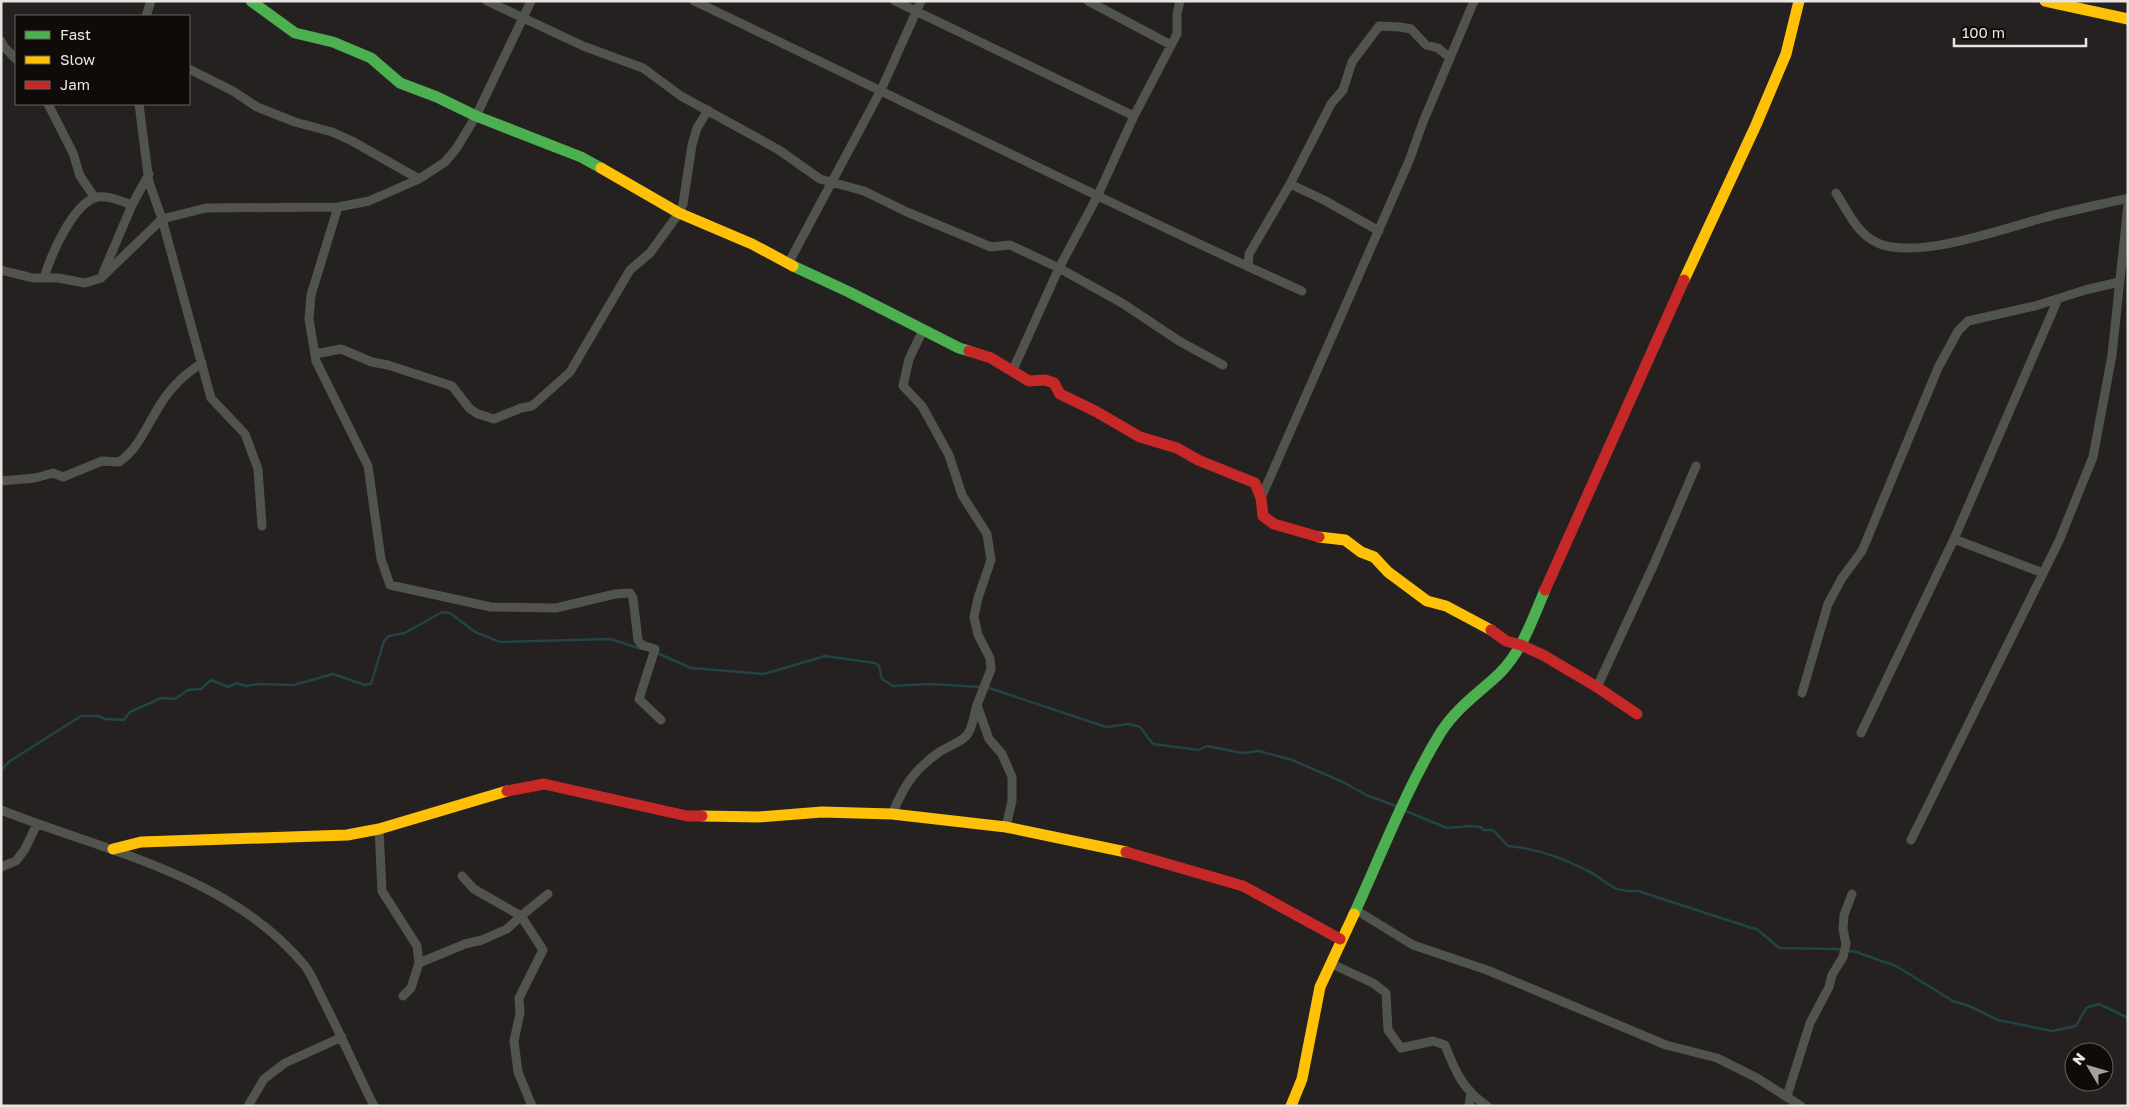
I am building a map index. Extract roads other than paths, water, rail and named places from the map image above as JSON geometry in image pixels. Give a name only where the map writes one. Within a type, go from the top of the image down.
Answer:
[{"type":"street","points":[[146,15],[151,1]]},
{"type":"street","points":[[251,1],[295,33],[333,42],[370,58],[400,83],[437,97],[476,116],[581,157],[679,213],[752,244],[788,264],[849,292],[959,348],[992,358],[1029,381],[1044,380],[1054,383],[1060,394],[1095,411],[1140,437],[1177,448],[1198,460],[1255,483],[1261,498],[1263,516],[1274,524],[1318,536],[1345,540],[1361,552],[1374,556],[1388,572],[1427,601],[1446,606],[1495,632],[1506,641],[1521,644],[1597,687],[1637,714]]},
{"type":"street","points":[[487,1],[583,46],[643,68],[681,96],[779,150],[820,178],[864,191],[907,212],[991,247],[1010,245],[1059,268],[1122,303],[1179,341],[1223,365]]},
{"type":"street","points":[[1,270],[34,278],[58,278],[85,283],[102,278],[162,220],[206,208],[338,207],[369,201],[419,179],[445,162],[456,149],[476,116],[531,1]]},
{"type":"street","points":[[694,1],[881,90],[1097,197],[1302,291]]},
{"type":"street","points":[[895,1],[1134,116]]},
{"type":"street","points":[[788,264],[881,90],[921,1]]},
{"type":"street","points":[[1088,1],[1171,45]]},
{"type":"street","points":[[1012,372],[1059,268],[1097,197],[1134,116],[1177,34],[1177,14],[1180,1]]},
{"type":"street","points":[[1261,498],[1379,231],[1474,1]]},
{"type":"street","points":[[1290,1106],[1302,1079],[1320,987],[1332,964],[1340,939],[1356,910],[1393,822],[1442,731],[1460,706],[1500,672],[1521,644],[1651,350],[1756,125],[1786,54],[1799,1]]},
{"type":"street","points":[[2046,1],[2128,19]]},
{"type":"street","points":[[1248,267],[1249,254],[1290,184],[1331,104],[1343,90],[1352,62],[1379,26],[1411,29],[1426,45],[1438,48],[1450,58]]},
{"type":"street","points":[[1,41],[15,58]]},
{"type":"street","points":[[190,69],[234,91],[257,108],[295,122],[332,132],[352,141],[419,179]]},
{"type":"street","points":[[49,105],[73,153],[80,176],[94,198]]},
{"type":"street","points":[[139,105],[149,182],[162,220],[212,398],[245,434],[258,469],[262,526]]},
{"type":"street","points":[[315,354],[342,349],[372,362],[388,365],[452,386],[470,409],[478,414],[494,419],[521,408],[532,406],[570,372],[630,270],[650,253],[679,213],[683,204],[692,146],[697,128],[708,110]]},
{"type":"street","points":[[102,278],[132,204],[149,174]]},
{"type":"street","points":[[1290,184],[1379,231]]},
{"type":"street","points":[[1836,194],[1858,228],[1868,238],[1880,244],[1906,248],[1978,236],[2044,217],[2128,198]]},
{"type":"street","points":[[44,278],[50,260],[70,222],[94,198],[106,197],[132,204]]},
{"type":"street","points":[[1911,840],[2059,541],[2093,457],[2112,355],[2128,204]]},
{"type":"street","points":[[338,207],[311,295],[309,319],[316,361],[368,466],[381,558],[390,585],[491,607],[556,608],[615,594],[630,593],[633,598],[638,640],[653,652],[639,699],[661,720]]},
{"type":"street","points":[[1802,693],[1828,604],[1842,578],[1862,552],[1938,368],[1958,331],[1968,321],[2035,306],[2085,290],[2119,282]]},
{"type":"street","points":[[1861,734],[1954,540],[2058,299]]},
{"type":"street","points":[[892,814],[903,787],[919,768],[939,752],[959,742],[969,733],[991,669],[990,658],[978,635],[974,617],[978,598],[991,560],[987,534],[962,495],[950,455],[922,406],[903,386],[909,359],[923,330]]},
{"type":"street","points":[[1,481],[35,478],[53,473],[63,477],[102,461],[120,462],[131,454],[158,408],[175,384],[186,372],[202,363]]},
{"type":"street","points":[[1597,687],[1654,564],[1696,466]]},
{"type":"street","points":[[1954,540],[2043,573]]},
{"type":"street","points":[[977,706],[989,739],[1002,754],[1012,777],[1012,801],[1006,827]]},
{"type":"street","points":[[113,849],[140,842],[347,835],[379,829],[512,789],[544,784],[686,816],[759,817],[822,812],[892,814],[1006,827],[1144,856],[1243,886],[1340,939]]},
{"type":"street","points":[[1,810],[173,872],[236,905],[269,929],[306,967],[342,1037],[374,1106]]},
{"type":"street","points":[[1,867],[16,861],[25,850],[37,824]]},
{"type":"street","points":[[379,829],[382,891],[417,946],[419,964],[411,988],[403,996]]},
{"type":"street","points":[[462,876],[474,889],[521,916],[543,950],[519,998],[520,1013],[514,1041],[518,1072],[532,1106]]},
{"type":"street","points":[[419,964],[465,944],[482,940],[507,929],[548,894]]},
{"type":"street","points":[[1787,1096],[1810,1023],[1829,987],[1832,975],[1844,957],[1846,944],[1843,928],[1844,915],[1852,894]]},
{"type":"street","points":[[1356,910],[1412,945],[1487,970],[1666,1044],[1717,1058],[1787,1096],[1801,1106]]},
{"type":"street","points":[[1332,964],[1373,983],[1386,993],[1388,1030],[1401,1048],[1433,1041],[1445,1045],[1455,1072],[1471,1092],[1487,1106]]},
{"type":"street","points":[[248,1106],[264,1079],[285,1063],[342,1037]]},
{"type":"street","points":[[1469,1106],[1471,1092]]},
{"type":"waterway","points":[[1,770],[10,761],[81,716],[98,716],[106,719],[124,720],[130,712],[161,698],[175,699],[188,690],[201,689],[211,680],[228,687],[237,683],[246,686],[258,684],[294,685],[333,674],[365,685],[371,684],[384,641],[389,636],[405,633],[442,612],[450,613],[475,632],[500,642],[610,639],[642,649]]},
{"type":"waterway","points":[[657,653],[691,668],[764,674],[825,656],[875,663],[879,666],[882,679],[893,686],[929,684],[980,687]]},
{"type":"waterway","points":[[986,687],[1106,727],[1129,724],[1140,727],[1153,744],[1199,750],[1207,746],[1242,753],[1259,751],[1292,760],[1343,782],[1366,795],[1396,806]]},
{"type":"waterway","points":[[1403,810],[1447,828],[1470,826],[1481,827],[1483,830],[1493,830],[1508,846],[1538,851],[1558,858],[1594,874],[1614,888],[1638,891],[1758,930],[1779,948],[1837,949],[1856,952],[1896,966],[1953,1001],[1969,1006],[1998,1020],[2052,1031],[2076,1026],[2086,1008],[2099,1004],[2128,1018]]}]
